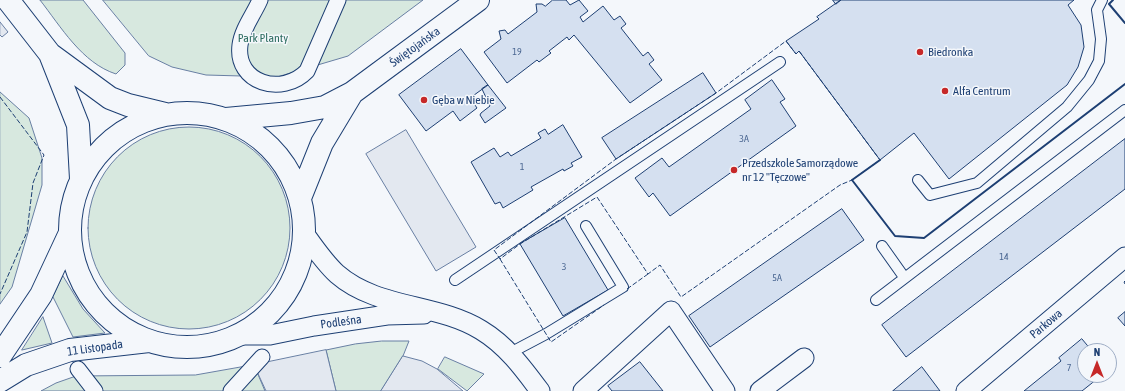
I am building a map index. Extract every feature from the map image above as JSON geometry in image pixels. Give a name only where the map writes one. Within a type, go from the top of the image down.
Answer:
[{"type":"street","points":[[8,0],[50,54],[110,98],[128,105],[168,114]]},
{"type":"street","points":[[260,0],[243,34],[240,46],[241,58],[250,74],[260,81],[276,86],[289,84],[301,77],[307,71],[338,0]]},
{"type":"street","name":"Świętojańska","points":[[225,119],[291,113],[325,107],[352,93],[478,0]]},
{"type":"street","points":[[50,54],[78,125],[81,179]]},
{"type":"street","name":"Świętojańska","points":[[300,198],[322,142],[352,93]]},
{"type":"street","points":[[197,113],[225,119],[250,131],[272,150],[289,172],[300,198],[304,233],[301,259],[288,288],[278,305],[264,319],[239,335],[218,344],[195,347],[172,347],[149,341],[118,326],[93,301],[76,270],[69,235],[71,206],[81,179],[96,156],[116,136],[141,122],[168,114],[197,113]]},
{"type":"street","name":"Podleśna","points":[[304,233],[337,274],[356,287],[378,297],[445,314],[482,330],[517,359],[540,391]]},
{"type":"street","points":[[0,356],[41,295],[69,235]]},
{"type":"street","name":"Parkowa","points":[[966,391],[1125,257]]},
{"type":"street","points":[[583,391],[671,311],[725,391]]},
{"type":"street","name":"Podleśna","points":[[239,335],[270,335],[314,326],[387,315],[445,314]]},
{"type":"street","name":"11 Listopada","points":[[0,381],[26,364],[70,350],[149,341]]},
{"type":"street","points":[[231,391],[262,357]]},
{"type":"street","points":[[760,391],[804,358]]},
{"type":"street","points":[[78,368],[95,391]]},
{"type":"lane","points":[[918,180],[930,195],[977,183],[1067,107],[1089,80],[1099,61],[1101,39],[1098,10],[1102,0]]},
{"type":"lane","points":[[455,280],[780,62]]},
{"type":"lane","points":[[876,300],[904,277],[1125,110]]},
{"type":"lane","points":[[510,353],[546,334],[623,287],[586,226]]},
{"type":"lane","points":[[882,246],[904,277]]},
{"type":"green space","points":[[40,0],[83,0],[125,53],[125,65],[116,74],[93,62],[73,43]]},
{"type":"green space","name":"Park Planty","points":[[103,0],[423,0],[348,56],[277,77],[206,75],[172,67],[149,56]]},
{"type":"green space","points":[[0,92],[29,118],[42,158],[42,185],[12,287],[0,304]]},
{"type":"green space","points":[[189,127],[209,129],[236,139],[253,150],[267,164],[282,190],[288,208],[290,228],[288,248],[278,275],[267,292],[253,306],[227,321],[209,327],[189,329],[169,327],[142,317],[125,306],[111,292],[96,266],[90,248],[88,228],[90,208],[100,181],[111,164],[125,150],[151,135],[169,129]]},
{"type":"green space","points":[[63,276],[83,309],[105,333],[73,337],[53,297]]},
{"type":"green space","points":[[43,317],[52,343],[22,350]]},
{"type":"green space","points":[[382,341],[409,341],[403,356],[381,391],[336,391],[326,350],[355,344]]},
{"type":"green space","points":[[445,357],[484,374],[467,391],[438,369]]},
{"type":"green space","points":[[254,365],[265,391],[41,391],[56,383],[76,376],[195,375]]},
{"type":"shaded area","points":[[0,22],[8,32],[2,37],[0,35]]},
{"type":"shaded area","points":[[406,130],[476,247],[436,271],[366,154]]},
{"type":"shaded area","points":[[326,350],[336,391],[266,391],[254,365]]},
{"type":"shaded area","points":[[403,356],[422,361],[437,369],[463,391],[381,391]]},
{"type":"building","points":[[553,0],[566,0],[570,5],[579,0],[588,11],[580,17],[583,22],[603,6],[614,20],[620,16],[626,24],[621,28],[643,56],[648,52],[654,60],[649,64],[662,80],[630,103],[574,35],[569,40],[567,37],[549,51],[551,53],[539,62],[537,60],[507,83],[484,52],[501,39],[499,31],[505,30],[508,34],[537,12],[536,4],[542,4],[545,6]]},
{"type":"building","points":[[833,0],[841,0],[836,4]]},
{"type":"building","name":"Alfa Centrum","points":[[841,0],[1074,0],[1068,5],[1081,25],[1084,47],[1078,67],[1067,85],[949,179],[914,133],[880,160],[799,51],[796,54],[786,41],[819,19],[817,17]]},
{"type":"building","points":[[461,49],[488,85],[470,98],[477,108],[460,121],[453,111],[426,131],[399,95]]},
{"type":"building","points":[[703,73],[716,93],[616,159],[602,138]]},
{"type":"building","points":[[772,80],[785,99],[780,102],[796,126],[670,216],[653,193],[649,197],[635,178],[662,158],[669,167],[751,109],[745,100]]},
{"type":"building","points":[[488,85],[506,108],[485,123],[480,115],[490,106],[482,89]]},
{"type":"building","points":[[563,125],[582,157],[571,163],[573,166],[564,171],[563,169],[531,187],[533,190],[503,208],[500,202],[495,204],[471,162],[494,148],[500,157],[508,152],[511,156],[541,138],[538,133],[545,129],[548,134]]},
{"type":"building","points":[[1125,139],[1125,189],[906,357],[882,325]]},
{"type":"building","points":[[842,209],[864,240],[710,347],[689,316]]},
{"type":"building","points":[[565,218],[608,290],[563,316],[520,244]]},
{"type":"building","points":[[1125,312],[1125,326],[1118,318]]},
{"type":"building","points":[[1082,339],[1085,343],[1077,343]]},
{"type":"building","points":[[1077,343],[1077,383],[1092,383],[1082,391],[1024,391],[1061,361],[1059,358]]},
{"type":"building","points":[[640,362],[663,391],[612,391],[608,386]]},
{"type":"building","points":[[922,367],[940,391],[893,391]]},
{"type":"fence","points":[[786,41],[796,54],[799,51],[880,160],[852,180],[840,185],[681,297],[660,265],[648,274],[597,197],[520,244],[500,259],[494,250],[616,159],[716,93],[786,41]]},
{"type":"fence","points":[[0,97],[44,155],[33,183],[27,232],[0,294]]},
{"type":"fence","points":[[500,259],[551,342],[604,305]]},
{"type":"fence","points":[[627,289],[648,274]]},
{"type":"wall","points":[[1113,0],[1109,4],[1125,23]]},
{"type":"wall","points":[[880,160],[852,180],[895,236],[924,238],[1125,84]]},
{"type":"place","name":"Biedronka","points":[[920,52]]},
{"type":"place","name":"Alfa Centrum","points":[[945,91]]},
{"type":"place","name":"Gęba w Niebie","points":[[424,100]]},
{"type":"place","name":"Przedszkole Samorządowe nr 12 \"Tęczowe\"","points":[[734,170]]}]
